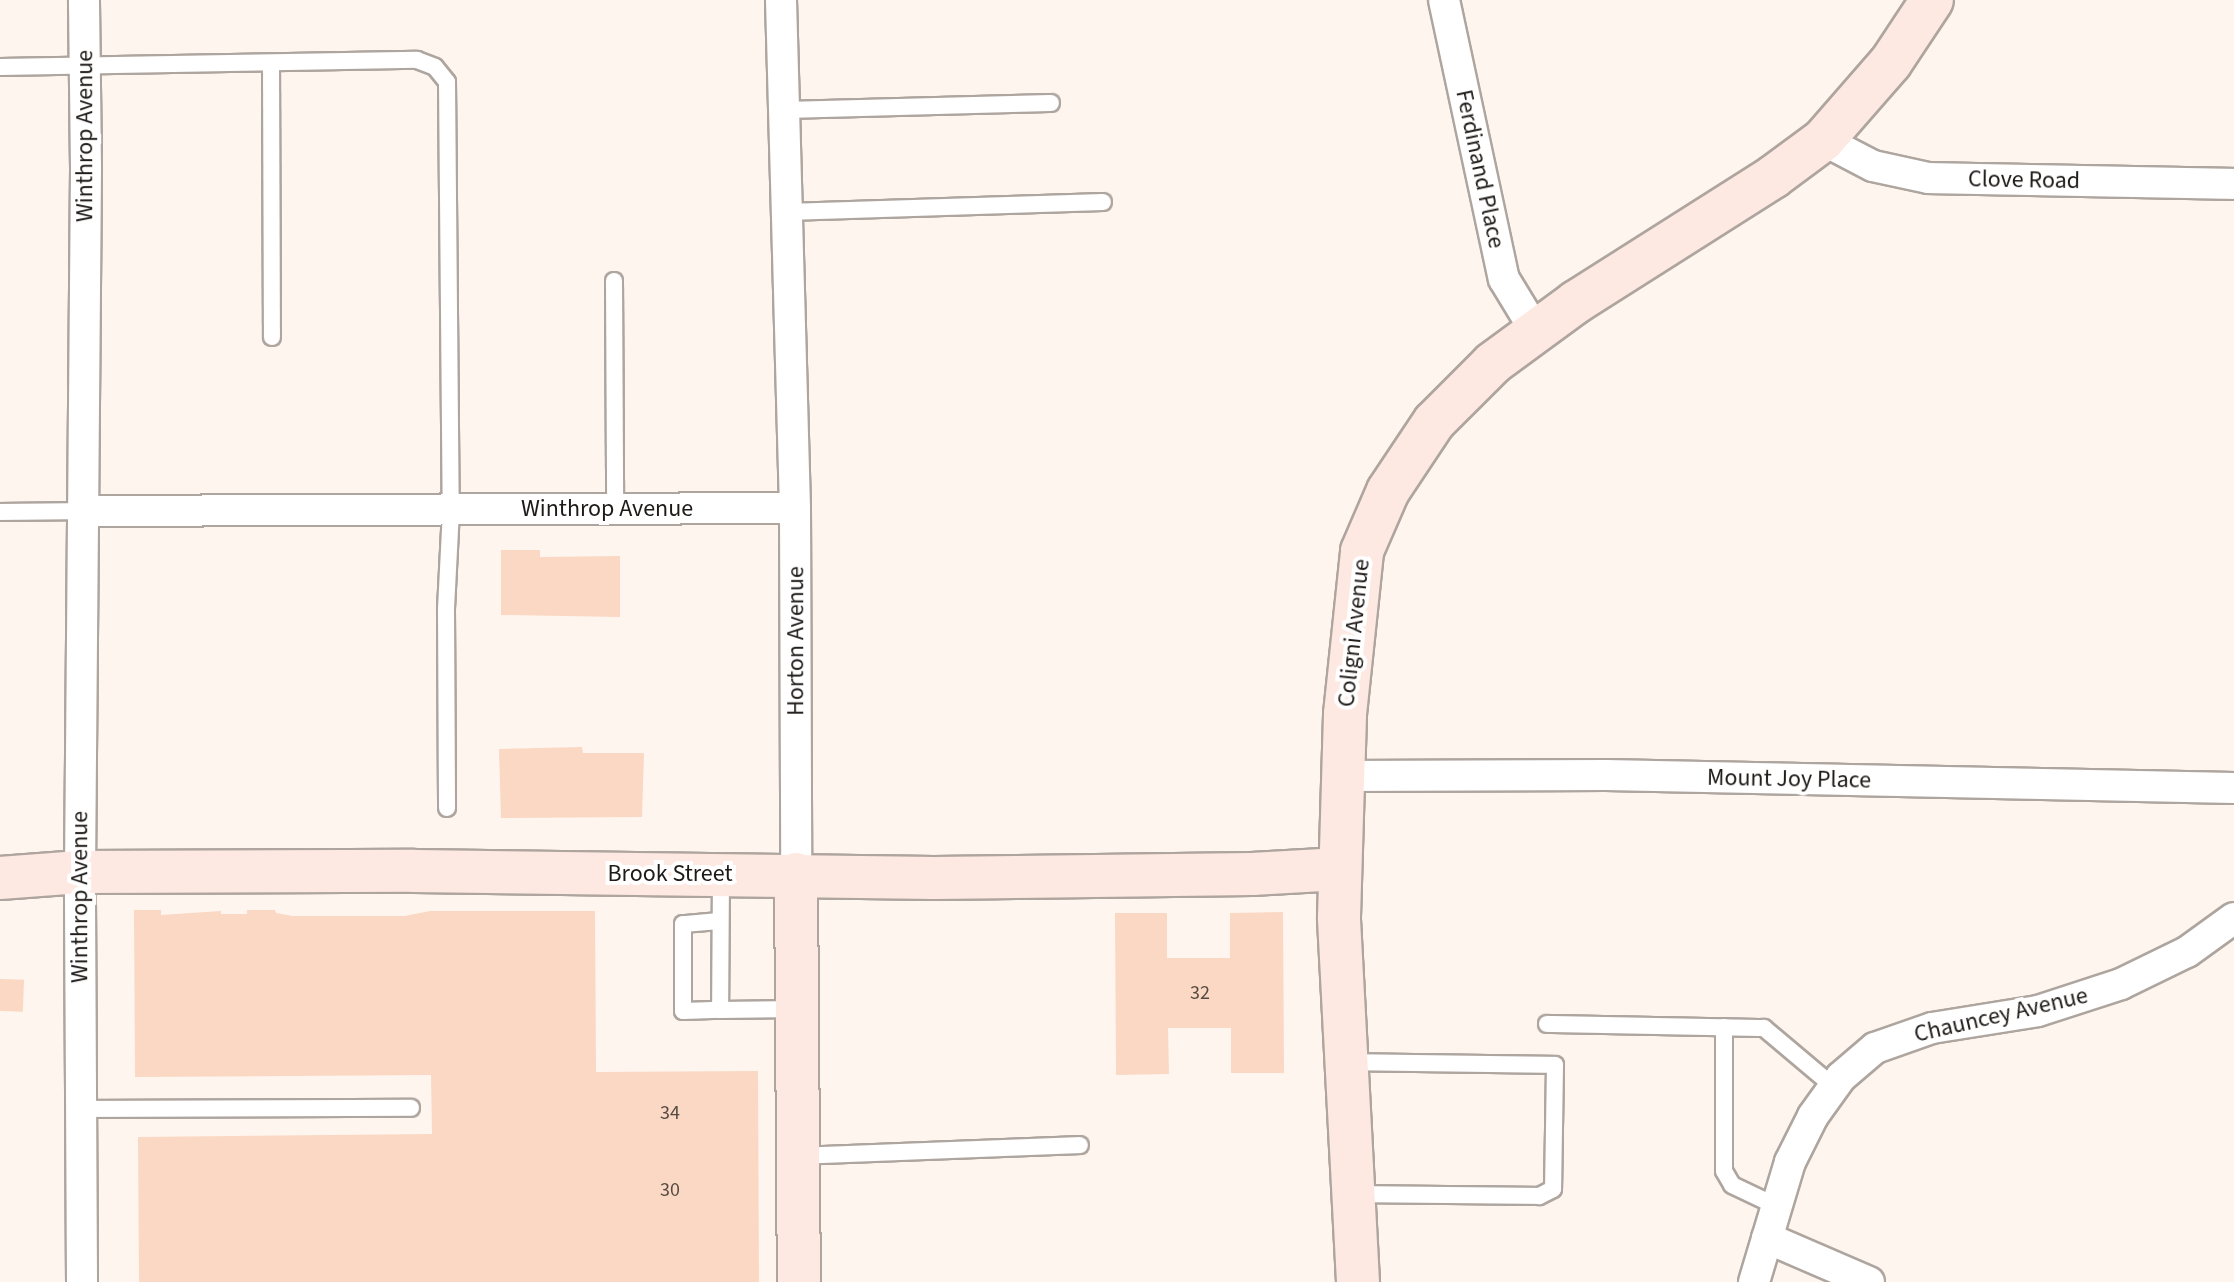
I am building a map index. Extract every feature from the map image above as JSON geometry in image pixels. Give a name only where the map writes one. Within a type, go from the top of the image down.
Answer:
[{"type":"street","name":"Winthrop Avenue","points":[[82,1282],[80,872],[84,0]]},
{"type":"street","name":"Horton Avenue","points":[[781,0],[795,508],[799,1282]]},
{"type":"street","name":"Ferdinand Place","points":[[1444,0],[1504,279],[1535,330]]},
{"type":"street","name":"Coligni Avenue","points":[[1358,1282],[1340,869],[1345,714],[1362,551],[1388,491],[1434,422],[1493,363],[1535,330],[1773,177],[1823,140],[1891,62],[1932,0]]},
{"type":"street","name":"Clove Road","points":[[1823,140],[1873,166],[1928,178],[2234,184]]},
{"type":"street","name":"Winthrop Avenue","points":[[83,511],[795,508]]},
{"type":"street","name":"Mount Joy Place","points":[[1344,776],[1606,775],[2234,788]]},
{"type":"street","name":"Brook Street","points":[[0,878],[80,872],[796,874],[934,878],[1252,874],[1340,869]]},
{"type":"street","name":"Chauncey Avenue","points":[[1754,1282],[1790,1162],[1813,1116],[1834,1087],[1875,1048],[1932,1028],[2038,1011],[2121,984],[2187,952],[2234,918]]},
{"type":"street","points":[[1767,1238],[1869,1282]]},
{"type":"lane","points":[[0,67],[417,60],[435,67],[447,82],[451,510],[446,610],[447,808]]},
{"type":"lane","points":[[271,63],[272,337]]},
{"type":"lane","points":[[784,110],[1051,103]]},
{"type":"lane","points":[[787,212],[1103,202]]},
{"type":"lane","points":[[614,281],[615,509]]},
{"type":"lane","points":[[0,512],[83,511]]},
{"type":"lane","points":[[720,1010],[721,874]]},
{"type":"lane","points":[[719,921],[683,924],[683,1011],[798,1009]]},
{"type":"lane","points":[[1547,1024],[1764,1028],[1834,1087]]},
{"type":"lane","points":[[1724,1027],[1724,1171],[1732,1185],[1776,1206]]},
{"type":"lane","points":[[1347,1062],[1555,1065],[1553,1189],[1539,1196],[1354,1194]]},
{"type":"lane","points":[[81,1109],[411,1108]]},
{"type":"lane","points":[[798,1156],[1080,1145]]},
{"type":"building","points":[[501,550],[540,550],[540,557],[620,556],[620,617],[501,615]]},
{"type":"building","points":[[582,747],[583,753],[644,753],[642,817],[501,818],[499,749]]},
{"type":"building","points":[[134,910],[161,910],[161,915],[221,911],[221,914],[247,914],[247,910],[275,910],[276,913],[293,916],[405,916],[430,911],[595,911],[596,1072],[758,1071],[759,1282],[139,1282],[138,1137],[432,1134],[431,1075],[135,1077]]},
{"type":"building","points":[[1283,912],[1284,1073],[1231,1073],[1231,1028],[1168,1028],[1169,1074],[1116,1075],[1115,913],[1167,913],[1167,958],[1230,958],[1230,913]]},
{"type":"building","points":[[0,979],[24,980],[23,1012],[0,1011]]}]
